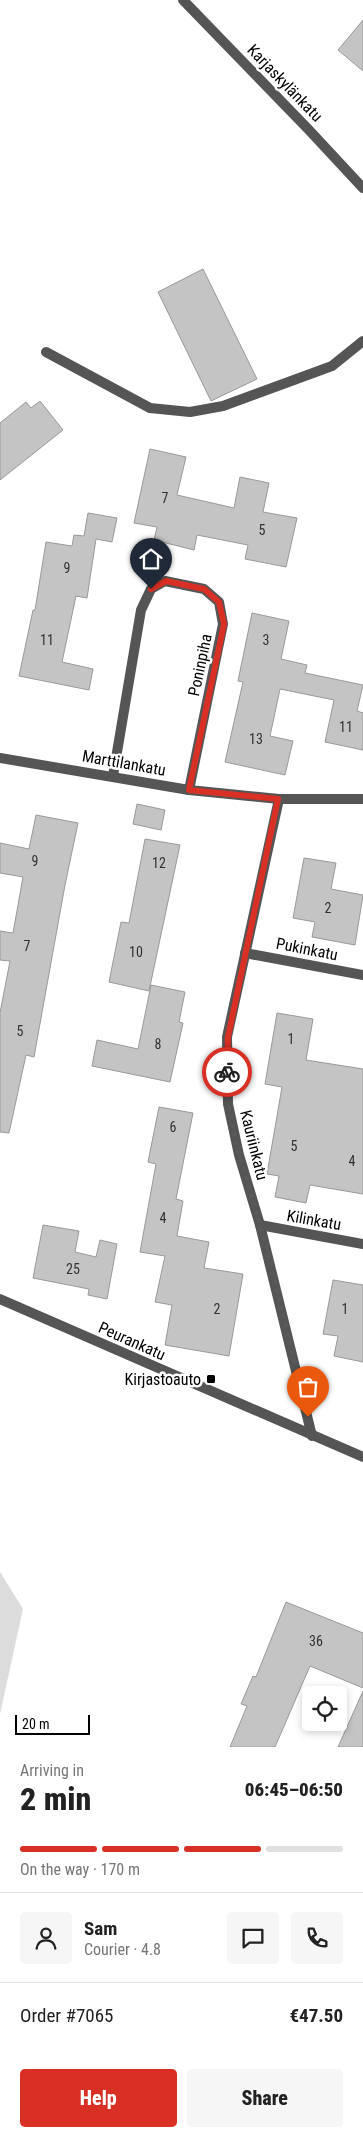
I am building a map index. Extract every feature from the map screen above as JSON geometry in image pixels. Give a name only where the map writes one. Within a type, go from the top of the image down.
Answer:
[{"type":"street","name":"Karjaskylänkatu","points":[[184,0],[363,188]]},
{"type":"street","points":[[46,352],[150,408],[190,412],[223,406],[332,366],[363,341]]},
{"type":"street","name":"Poninpiha","points":[[113,776],[141,610],[151,589],[166,581],[204,589],[219,602],[224,624],[189,790]]},
{"type":"street","name":"Marttilankatu","points":[[0,758],[189,790],[278,799],[363,799]]},
{"type":"street","name":"Kauriinkatu","points":[[278,799],[228,1037],[228,1104],[239,1155],[260,1225],[312,1436]]},
{"type":"street","name":"Pukinkatu","points":[[245,953],[363,975]]},
{"type":"street","name":"Kilinkatu","points":[[260,1225],[363,1244]]},
{"type":"street","name":"Peurankatu","points":[[0,1299],[363,1457]]},
{"type":"shaded area","points":[[0,1572],[23,1609],[0,1714]]},
{"type":"building","points":[[363,20],[363,71],[338,50]]},
{"type":"building","points":[[203,269],[257,379],[211,401],[158,292]]},
{"type":"building","points":[[40,401],[63,430],[0,480],[0,423],[26,402],[31,408]]},
{"type":"building","points":[[150,449],[186,457],[177,495],[234,508],[240,477],[269,483],[263,512],[297,518],[286,567],[245,559],[248,545],[197,535],[194,550],[154,540],[157,527],[134,523]]},
{"type":"building","points":[[88,513],[117,518],[112,542],[96,539],[87,598],[76,596],[62,662],[93,669],[89,690],[19,676],[33,610],[35,610],[46,542],[72,546],[74,535],[84,536]]},
{"type":"building","points":[[252,613],[289,621],[281,659],[307,665],[305,673],[363,685],[357,711],[363,713],[363,750],[325,742],[334,700],[280,689],[270,736],[293,741],[285,775],[225,762],[243,682],[238,681]]},
{"type":"building","points":[[137,804],[165,810],[161,830],[133,824]]},
{"type":"building","points":[[36,815],[78,823],[34,1057],[26,1055],[9,1133],[0,1132],[0,1013],[10,961],[0,960],[0,931],[13,933],[23,877],[0,873],[0,843],[29,849]]},
{"type":"building","points":[[145,839],[180,845],[149,991],[109,982],[121,922],[129,923]]},
{"type":"building","points":[[304,858],[336,863],[331,889],[363,895],[355,945],[312,937],[315,922],[293,918]]},
{"type":"building","points":[[151,985],[185,992],[179,1022],[183,1023],[170,1082],[92,1066],[97,1040],[138,1049]]},
{"type":"building","points":[[277,1013],[313,1019],[306,1060],[363,1069],[363,1194],[310,1185],[306,1203],[275,1197],[279,1176],[267,1174],[282,1087],[265,1084]]},
{"type":"building","points":[[159,1107],[193,1113],[176,1199],[183,1201],[177,1236],[209,1242],[204,1268],[243,1274],[229,1356],[165,1345],[172,1305],[155,1302],[165,1256],[140,1252],[156,1164],[148,1162]]},
{"type":"building","points":[[43,1225],[79,1231],[75,1252],[96,1257],[100,1240],[117,1244],[107,1299],[88,1295],[89,1289],[33,1278]]},
{"type":"building","points":[[333,1280],[363,1285],[363,1362],[334,1356],[338,1336],[323,1334]]},
{"type":"building","points":[[286,1602],[363,1633],[363,1688],[310,1666],[275,1747],[230,1747],[247,1706],[241,1704],[253,1676],[256,1677]]},
{"type":"building","points":[[363,1691],[363,1747],[338,1747],[345,1731],[347,1731],[347,1727]]},
{"type":"way so far","points":[[227,1072],[228,1104],[239,1155],[260,1225],[308,1417]]},
{"type":"place","name":"Kirjastoauto","points":[[211,1379]]},
{"type":"route","points":[[151,589],[166,581],[204,589],[219,602],[224,624],[189,790],[278,799],[228,1037],[227,1072]]}]
